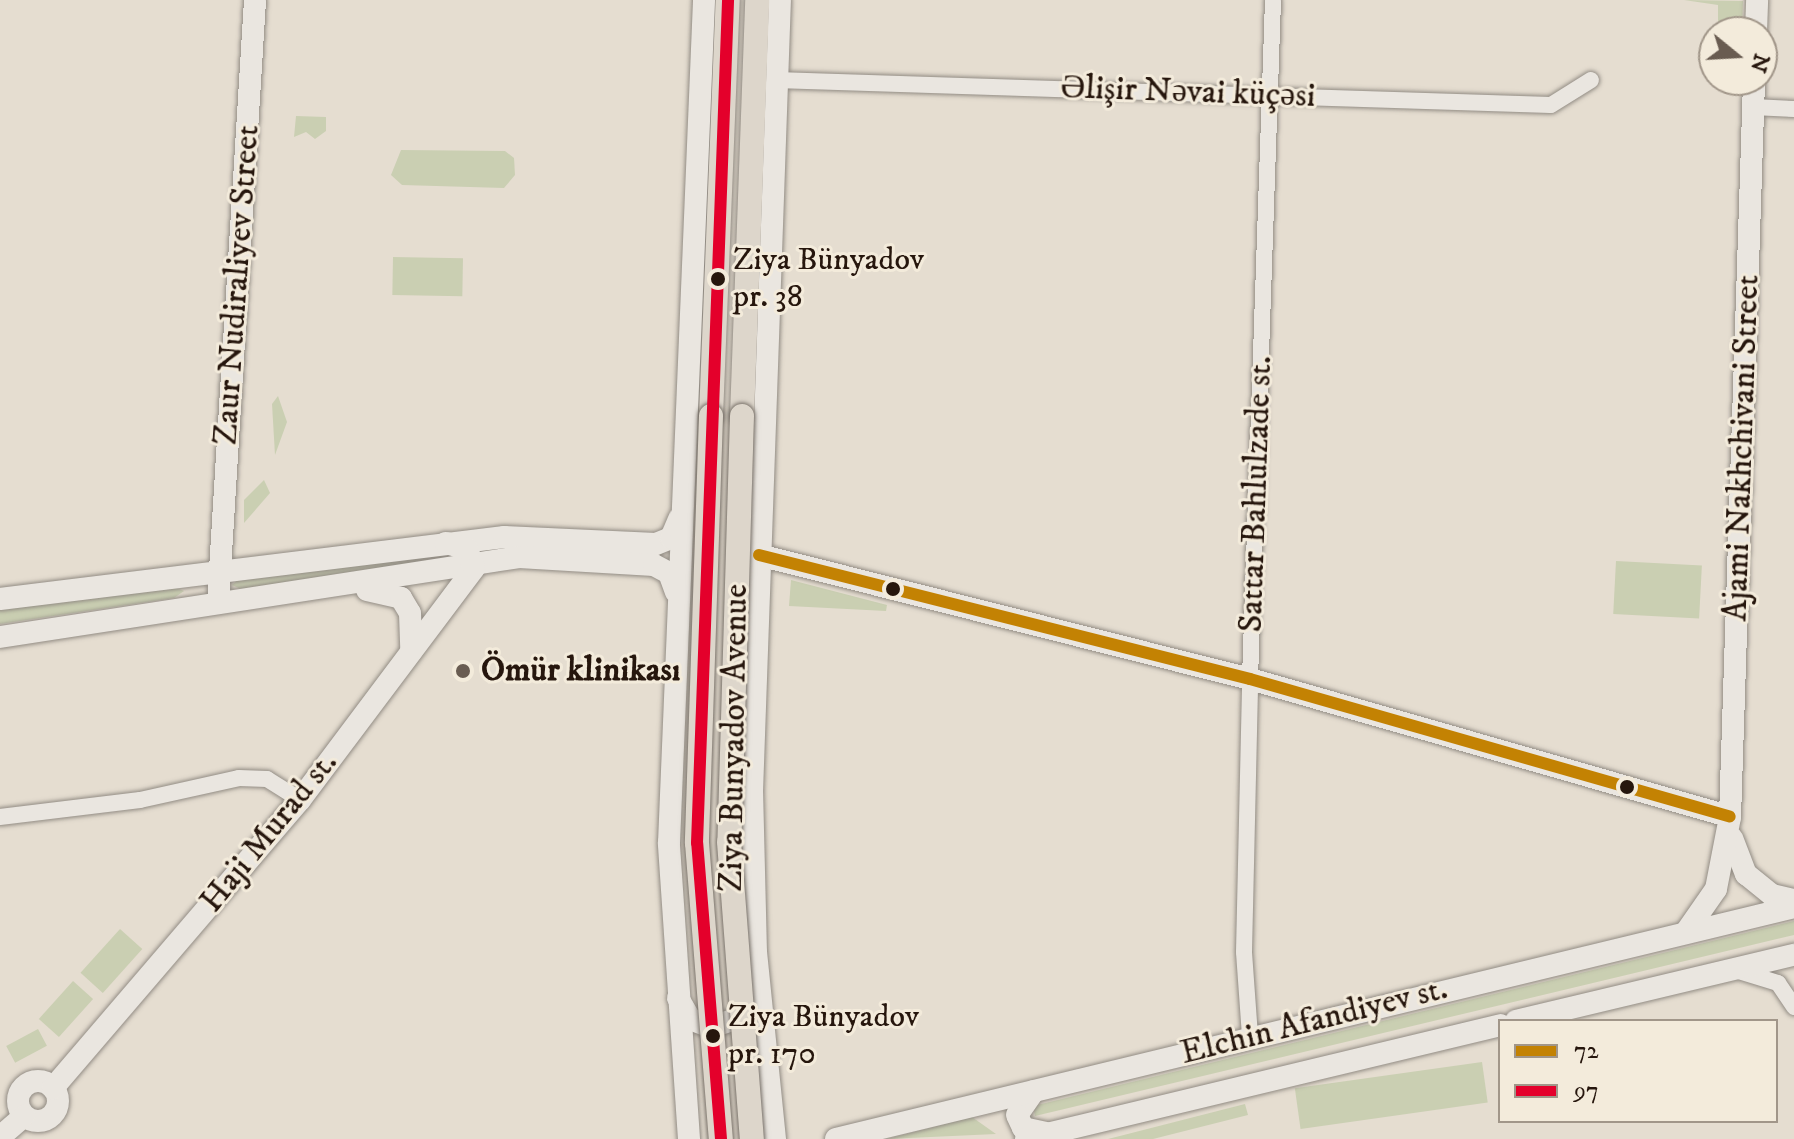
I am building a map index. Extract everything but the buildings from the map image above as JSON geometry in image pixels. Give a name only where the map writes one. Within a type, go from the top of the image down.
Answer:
[{"type":"main road","name":"Ziya Bunyadov Avenue","points":[[721,1139],[697,843],[728,0]]},
{"type":"main road","name":"Ziya Bunyadov Avenue","points":[[752,1139],[729,842],[757,0]]},
{"type":"street","name":"Zaur Nudiraliyev Street","points":[[218,602],[216,570],[255,0]]},
{"type":"street","name":"Ziya Bunyadov Avenue","points":[[689,1139],[674,989],[669,843],[679,518],[704,0]]},
{"type":"street","points":[[713,346],[701,73],[714,0]]},
{"type":"street","points":[[744,350],[776,80],[770,0]]},
{"type":"street","name":"Ziya Bunyadov Avenue","points":[[775,1139],[757,968],[759,555],[780,0]]},
{"type":"street","name":"Sattar Bahlulzade st.","points":[[1250,1036],[1244,952],[1250,679],[1273,0]]},
{"type":"street","name":"Əlişir Nəvai küçəsi","points":[[776,80],[1551,105],[1591,80]]},
{"type":"street","name":"Ajami Nakhchivani Street","points":[[1730,817],[1753,96]]},
{"type":"street","points":[[1753,107],[1794,109]]},
{"type":"street","points":[[0,599],[446,543],[520,537],[656,544],[671,538],[679,518]]},
{"type":"street","points":[[446,543],[467,549],[474,568]]},
{"type":"street","points":[[0,637],[218,602],[474,568],[543,555],[642,562],[663,567],[677,592]]},
{"type":"street","points":[[759,555],[1250,679],[1730,817]]},
{"type":"street","name":"Haji Murad st.","points":[[53,1088],[300,800],[474,568]]},
{"type":"street","points":[[344,587],[401,598],[410,613],[411,651]]},
{"type":"street","points":[[0,817],[239,778],[267,779],[300,800]]},
{"type":"street","points":[[1730,817],[1746,874],[1772,895],[1794,900]]},
{"type":"street","points":[[1686,932],[1716,889],[1730,817]]},
{"type":"street","name":"Elchin Afandiyev st.","points":[[836,1139],[1250,1036],[1794,907]]},
{"type":"street","points":[[1524,1019],[1794,955]]},
{"type":"street","points":[[674,989],[690,1019],[721,1027],[748,1006],[757,968]]},
{"type":"street","points":[[1730,970],[1765,976],[1794,1005]]},
{"type":"street","name":"Elchin Afandiyev st.","points":[[1026,1139],[1498,1025]]},
{"type":"street","points":[[0,1137],[38,1125],[57,1108],[53,1088],[42,1081],[24,1086],[18,1103],[38,1125]]},
{"type":"street","points":[[1034,1091],[1017,1108],[1019,1122],[1036,1133],[1060,1132]]},
{"type":"green space","points":[[1684,0],[1743,1],[1743,16],[1718,16],[1718,5]]},
{"type":"green space","points":[[296,116],[326,117],[326,131],[315,139],[306,132],[294,137]]},
{"type":"green space","points":[[401,150],[505,151],[514,158],[515,175],[504,188],[402,185],[391,175]]},
{"type":"green space","points":[[393,257],[463,258],[462,296],[392,295]]},
{"type":"green space","points":[[278,396],[287,422],[275,455],[272,404]]},
{"type":"green space","points":[[264,480],[270,493],[244,523],[244,500]]},
{"type":"green space","points":[[438,552],[455,565],[245,591],[232,585],[243,575]]},
{"type":"green space","points":[[1616,561],[1702,566],[1699,618],[1613,614]]},
{"type":"green space","points":[[791,580],[887,605],[886,611],[789,606]]},
{"type":"green space","points":[[172,586],[184,591],[174,598],[0,624],[0,609]]},
{"type":"green space","points":[[1794,921],[1794,935],[1035,1116],[1033,1106]]},
{"type":"green space","points":[[120,929],[142,949],[103,993],[81,973]]},
{"type":"green space","points":[[73,981],[93,999],[59,1037],[39,1019]]},
{"type":"green space","points":[[38,1029],[47,1046],[15,1063],[6,1046]]},
{"type":"green space","points":[[1482,1062],[1488,1103],[1301,1129],[1295,1088]]},
{"type":"green space","points":[[1245,1104],[1248,1115],[1153,1139],[1108,1139]]},
{"type":"green space","points":[[972,1117],[996,1134],[887,1139]]},
{"type":"transit line","name":"97","points":[[721,1139],[697,843],[728,0]]},
{"type":"transit line","name":"72","points":[[759,555],[1250,679],[1730,817]]},
{"type":"place","name":"Ziya Bünyadov pr. 38","points":[[718,279]]},
{"type":"place","name":"Ömür klinikası","points":[[463,671]]},
{"type":"place","name":"Ziya Bünyadov pr. 170","points":[[713,1036]]}]
